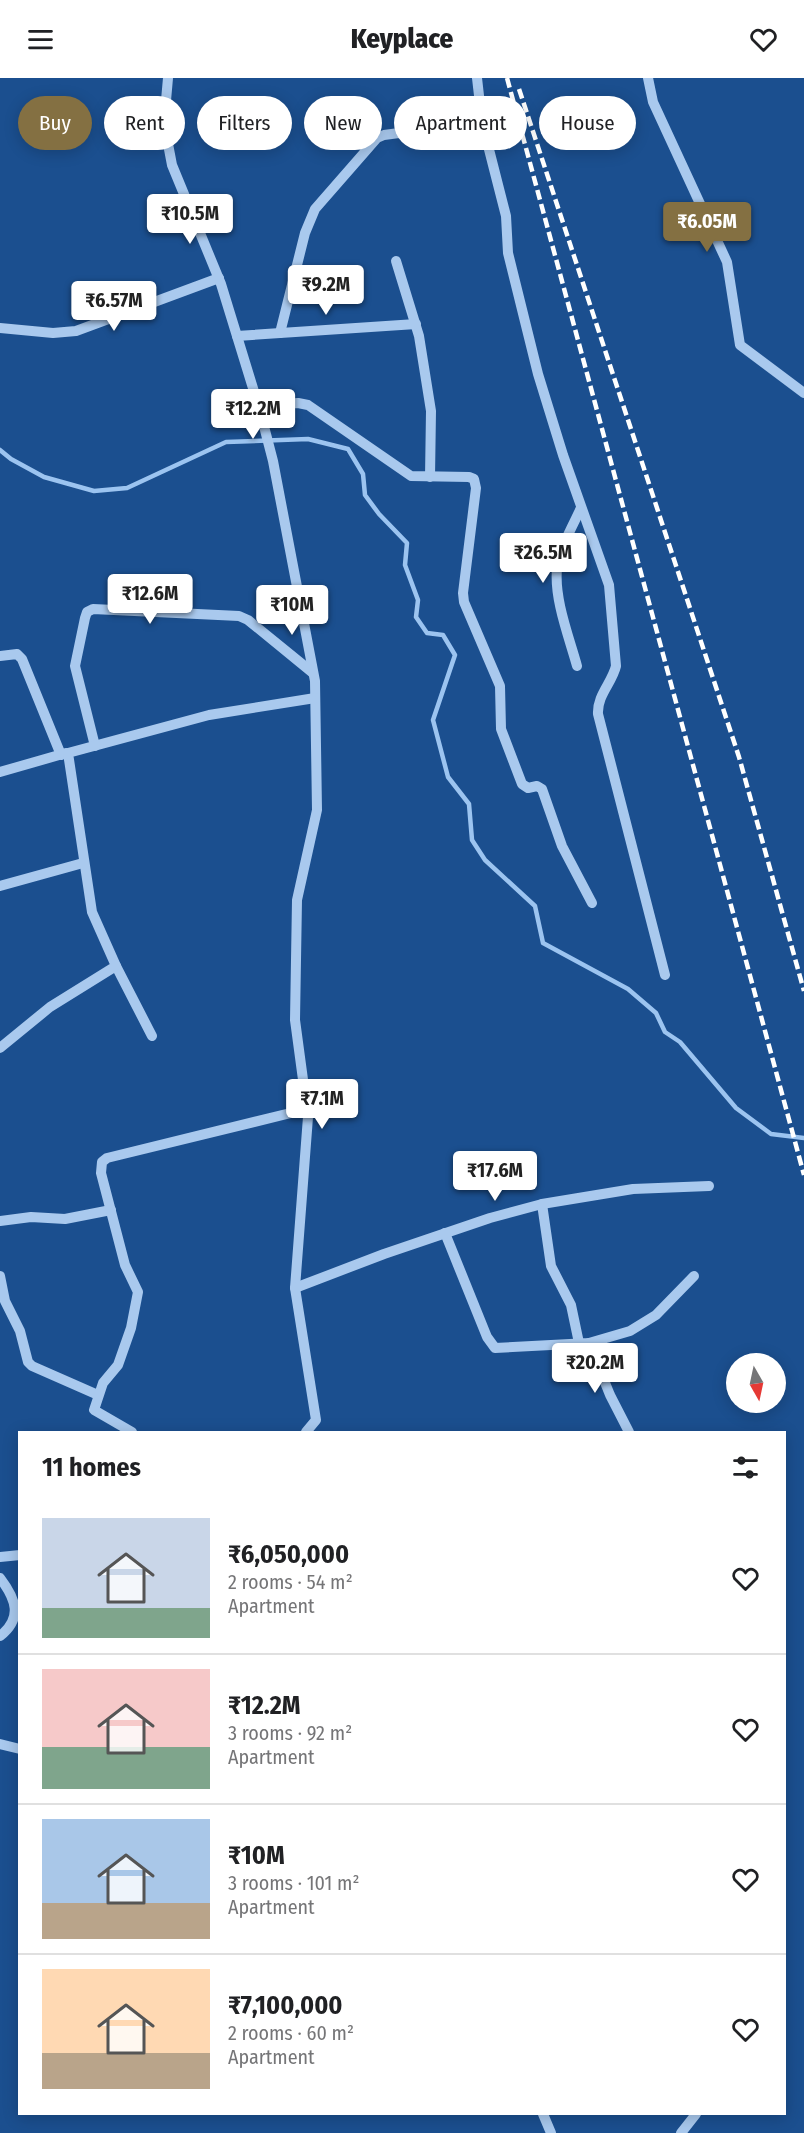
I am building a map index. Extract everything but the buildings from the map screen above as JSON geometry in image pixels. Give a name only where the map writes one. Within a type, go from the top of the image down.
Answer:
[{"type":"street","points":[[168,78],[164,123],[172,165],[219,278],[259,408],[273,461],[313,673],[317,810],[297,900],[295,1020],[308,1129],[295,1288],[316,1420],[307,1431]]},
{"type":"street","points":[[477,78],[479,96]]},
{"type":"street","points":[[648,78],[653,102],[727,262],[740,345],[804,393]]},
{"type":"street","points":[[280,333],[305,232],[315,208],[377,138],[394,134]]},
{"type":"street","points":[[489,150],[506,216],[508,253],[538,374],[581,508],[609,585],[615,649],[614,672],[599,700],[598,714],[665,975]]},
{"type":"street","points":[[396,261],[416,324],[431,411],[430,477]]},
{"type":"street","points":[[0,328],[53,333],[76,331],[219,278]]},
{"type":"street","points":[[237,336],[416,324]]},
{"type":"street","points":[[259,408],[303,404],[405,473],[417,477],[469,477],[476,483],[463,593],[464,602],[500,686],[501,729],[522,784],[528,788],[537,786],[542,789],[562,846],[592,903]]},
{"type":"street","points":[[577,666],[556,580],[557,567],[564,544],[581,508]]},
{"type":"street","points":[[95,746],[75,666],[85,618],[87,612],[93,609],[239,616],[248,620],[313,673]]},
{"type":"street","points":[[0,656],[17,654],[22,659],[65,754],[92,912],[116,966],[152,1036]]},
{"type":"street","points":[[0,772],[209,715],[315,698]]},
{"type":"street","points":[[0,886],[83,863]]},
{"type":"street","points":[[0,1048],[50,1006],[116,966]]},
{"type":"street","points":[[130,1431],[94,1410],[103,1383],[118,1365],[129,1336],[138,1292],[125,1265],[101,1173],[102,1162],[107,1158],[307,1109]]},
{"type":"street","points":[[295,1288],[445,1233],[542,1204],[633,1189],[709,1186]]},
{"type":"street","points":[[542,1204],[551,1266],[572,1310],[584,1343],[628,1431]]},
{"type":"street","points":[[0,1221],[31,1217],[65,1219],[111,1210]]},
{"type":"street","points":[[445,1233],[490,1343],[495,1348],[584,1343],[630,1331],[656,1316],[694,1276]]},
{"type":"street","points":[[0,1276],[3,1294],[20,1331],[28,1362],[32,1366],[98,1395]]},
{"type":"street","points":[[0,1557],[18,1555]]},
{"type":"street","points":[[0,1578],[12,1595],[14,1619],[10,1628],[0,1636]]},
{"type":"street","points":[[0,1744],[18,1748]]},
{"type":"street","points":[[543,2115],[551,2133]]},
{"type":"street","points":[[681,2133],[695,2115]]},
{"type":"waterway","points":[[0,450],[11,459],[44,477],[94,491],[127,488],[226,442],[308,439],[348,449],[363,474],[365,495],[379,514],[407,543],[405,565],[418,600],[416,617],[427,633],[443,635],[455,655],[433,720],[448,777],[469,804],[472,840],[485,860],[535,906],[543,943],[628,989],[656,1013],[665,1032],[680,1042],[736,1108],[771,1134],[804,1138]]},
{"type":"railway","points":[[507,78],[804,1175]]},
{"type":"railway","points":[[519,89],[739,757],[804,991]]}]
